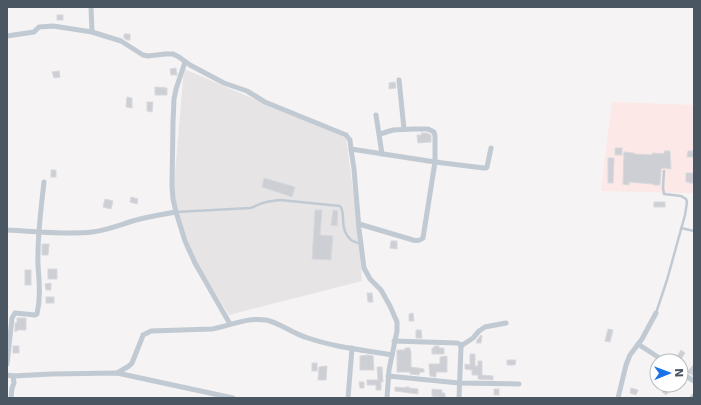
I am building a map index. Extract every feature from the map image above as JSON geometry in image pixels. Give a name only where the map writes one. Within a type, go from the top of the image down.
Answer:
[{"type":"street","points":[[91,7],[92,32]]},
{"type":"street","points":[[7,36],[34,32],[39,26],[53,26],[92,32],[121,41],[148,56],[173,54],[224,83],[247,91],[265,102],[346,135],[350,140],[354,169],[362,260],[366,272],[381,290],[390,306],[396,322],[397,331],[388,376],[387,398]]},
{"type":"street","points":[[185,62],[174,99],[172,199],[195,263],[230,324]]},
{"type":"street","points":[[399,80],[404,129]]},
{"type":"street","points":[[376,115],[382,154]]},
{"type":"street","points":[[358,224],[413,240],[420,240],[423,238],[435,162],[434,132],[428,129],[404,129],[380,134]]},
{"type":"street","points":[[351,149],[486,168],[491,148]]},
{"type":"street","points":[[7,364],[12,318],[15,313],[36,315],[40,304],[38,264],[39,232],[44,182]]},
{"type":"street","points":[[7,230],[74,233],[92,232],[148,217],[176,212]]},
{"type":"street","points":[[618,398],[630,355],[642,339],[656,313]]},
{"type":"street","points":[[117,372],[132,363],[142,338],[151,331],[212,329],[240,321],[266,320],[277,324],[294,334],[315,341],[392,355]]},
{"type":"street","points":[[461,346],[473,338],[479,330],[485,327],[506,323]]},
{"type":"street","points":[[394,341],[457,343],[461,346]]},
{"type":"street","points":[[638,344],[652,353]]},
{"type":"street","points":[[458,398],[461,346]]},
{"type":"street","points":[[348,398],[352,348]]},
{"type":"street","points":[[11,398],[14,383],[10,376],[117,372],[233,398]]},
{"type":"street","points":[[388,376],[459,383],[519,384]]},
{"type":"lane","points":[[656,313],[667,280],[685,215],[687,202],[686,199],[681,196],[664,194],[664,170]]},
{"type":"lane","points":[[176,212],[250,208],[273,200],[340,206],[342,208],[344,228],[347,234],[351,240],[361,245]]},
{"type":"lane","points":[[681,228],[694,230]]},
{"type":"shaded area","points":[[184,69],[346,138],[358,227],[362,281],[229,315],[191,253],[173,196]]},
{"type":"shaded area","points":[[612,102],[694,105],[694,193],[601,191]]},
{"type":"building","points":[[57,15],[63,15],[63,20],[57,20]]},
{"type":"building","points":[[124,34],[130,34],[130,40],[124,38]]},
{"type":"building","points":[[176,68],[177,75],[171,75],[170,69]]},
{"type":"building","points":[[59,71],[60,77],[54,78],[52,72]]},
{"type":"building","points":[[395,82],[396,88],[389,89],[389,83]]},
{"type":"building","points":[[155,87],[167,88],[167,95],[155,95]]},
{"type":"building","points":[[127,97],[132,98],[132,108],[126,107]]},
{"type":"building","points":[[147,102],[153,102],[152,112],[147,111]]},
{"type":"building","points":[[421,133],[431,135],[431,142],[418,143],[417,135],[422,135]]},
{"type":"building","points":[[615,148],[622,148],[622,155],[615,155]]},
{"type":"building","points":[[664,151],[670,151],[671,169],[661,169],[660,185],[629,182],[629,185],[623,184],[624,152],[652,155],[652,153],[664,154]]},
{"type":"building","points":[[688,151],[694,151],[694,157],[687,157]]},
{"type":"building","points":[[608,158],[614,158],[613,183],[608,183]]},
{"type":"building","points":[[51,170],[56,170],[56,177],[51,177]]},
{"type":"building","points":[[686,173],[694,173],[694,183],[686,182]]},
{"type":"building","points":[[264,178],[295,187],[292,197],[262,187]]},
{"type":"building","points":[[131,197],[138,199],[137,204],[130,202]]},
{"type":"building","points":[[105,199],[113,201],[111,209],[103,207]]},
{"type":"building","points":[[654,202],[665,202],[665,207],[654,207]]},
{"type":"building","points":[[315,210],[322,210],[320,235],[333,236],[331,260],[312,259]]},
{"type":"building","points":[[333,210],[338,211],[337,226],[331,225]]},
{"type":"building","points":[[391,241],[397,241],[397,249],[390,248]]},
{"type":"building","points":[[42,244],[49,244],[48,255],[42,255]]},
{"type":"building","points":[[48,269],[57,269],[57,279],[48,279]]},
{"type":"building","points":[[25,270],[31,270],[31,285],[25,285]]},
{"type":"building","points":[[51,283],[51,290],[46,290],[45,284]]},
{"type":"building","points":[[367,293],[372,293],[373,302],[368,302]]},
{"type":"building","points":[[46,297],[54,297],[54,303],[46,303]]},
{"type":"building","points":[[413,313],[414,321],[409,321],[409,314]]},
{"type":"building","points":[[17,318],[26,318],[26,330],[17,330],[15,332],[15,323],[17,323]]},
{"type":"building","points":[[608,329],[613,330],[610,342],[605,341]]},
{"type":"building","points":[[416,330],[421,330],[422,338],[416,338]]},
{"type":"building","points":[[481,335],[481,343],[476,343],[477,340]]},
{"type":"building","points":[[13,346],[19,346],[19,353],[13,353]]},
{"type":"building","points":[[434,346],[444,348],[444,354],[432,354],[432,348],[434,348]]},
{"type":"building","points":[[405,348],[410,348],[411,351],[411,367],[424,369],[424,372],[420,372],[419,375],[410,374],[410,372],[397,372],[397,350],[405,350]]},
{"type":"building","points":[[470,354],[475,354],[475,366],[478,366],[478,361],[482,361],[482,375],[493,376],[493,380],[478,379],[478,375],[472,375],[472,370],[465,369],[465,364],[470,365]]},
{"type":"building","points":[[360,356],[373,356],[374,370],[360,370]]},
{"type":"building","points":[[447,356],[447,372],[436,372],[436,377],[430,376],[429,364],[440,364],[440,357]]},
{"type":"building","points":[[507,360],[516,360],[515,365],[507,365]]},
{"type":"building","points":[[312,363],[317,363],[317,371],[312,371]]},
{"type":"building","points":[[694,364],[694,376],[689,373],[689,370]]},
{"type":"building","points":[[327,366],[326,380],[318,380],[319,367]]},
{"type":"building","points":[[377,367],[382,367],[383,382],[381,382],[381,390],[376,390],[376,385],[367,385],[367,380],[378,380]]},
{"type":"building","points":[[359,382],[364,382],[364,388],[360,388]]},
{"type":"building","points":[[395,387],[409,387],[418,389],[418,394],[395,391]]},
{"type":"building","points":[[631,388],[638,390],[636,395],[630,393]]},
{"type":"building","points":[[432,389],[442,390],[442,393],[445,393],[445,398],[432,396]]},
{"type":"building","points":[[494,389],[499,389],[499,395],[494,395]]}]
